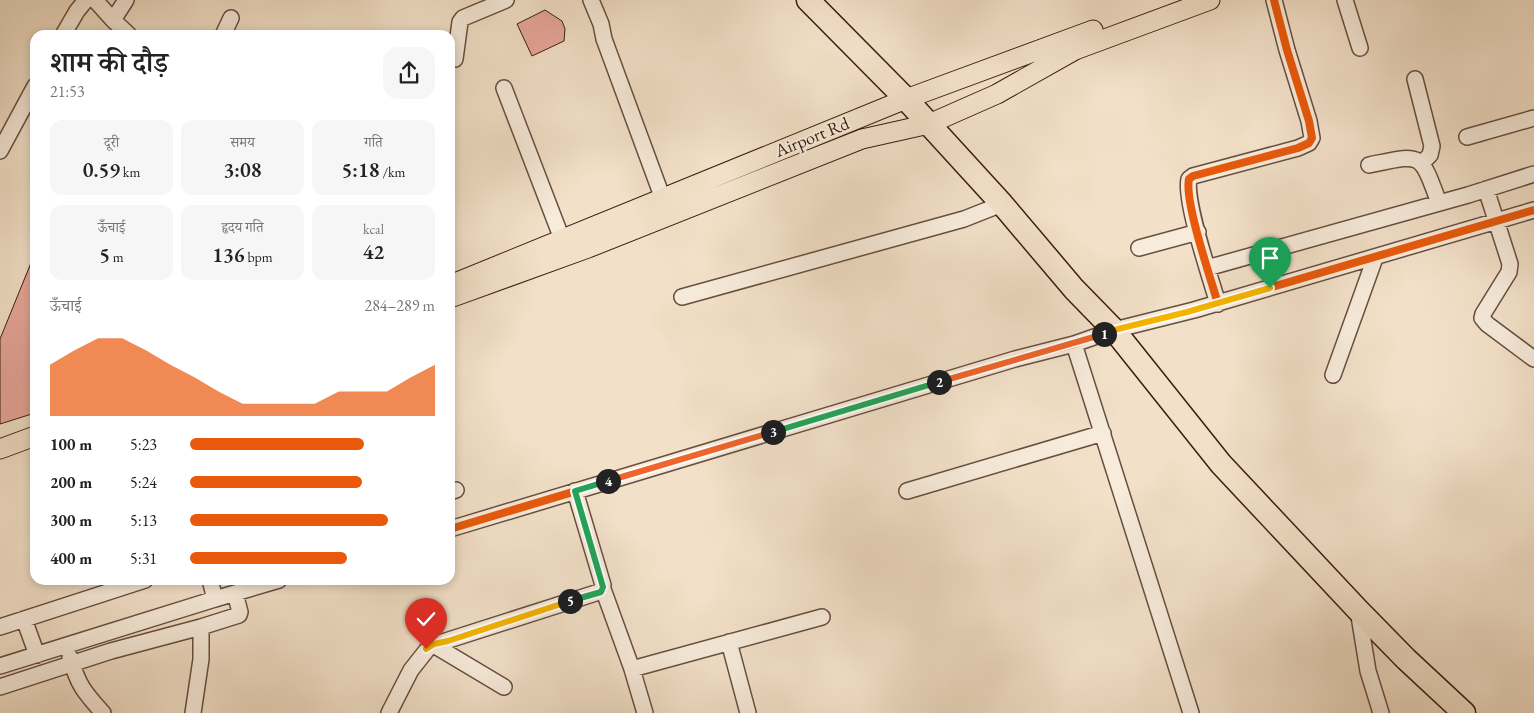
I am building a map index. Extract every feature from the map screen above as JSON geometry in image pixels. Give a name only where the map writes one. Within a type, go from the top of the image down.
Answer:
[{"type":"highway","points":[[808,0],[906,99],[1002,204],[1074,288],[1114,330],[1221,464],[1358,610],[1406,659],[1464,713]]},
{"type":"main road","name":"Airport Rd","points":[[455,283],[906,99],[1178,0]]},
{"type":"main road","points":[[455,296],[588,248],[862,140],[929,124],[996,94],[1075,50],[1210,0]]},
{"type":"main road","points":[[0,449],[30,438]]},
{"type":"main road","points":[[0,462],[30,451]]},
{"type":"street","points":[[66,30],[76,11],[86,0]]},
{"type":"street","points":[[95,0],[124,30]]},
{"type":"street","points":[[113,20],[126,0]]},
{"type":"street","points":[[455,59],[460,22],[463,18],[506,0]]},
{"type":"street","points":[[591,0],[663,199]]},
{"type":"street","points":[[1218,304],[1207,268],[1189,192],[1188,183],[1191,177],[1298,148],[1311,141],[1309,121],[1274,0]]},
{"type":"street","points":[[1345,0],[1360,48]]},
{"type":"street","points":[[225,30],[231,18]]},
{"type":"street","points":[[1415,79],[1432,146],[1430,155],[1422,163]]},
{"type":"street","points":[[504,88],[562,239]]},
{"type":"street","points":[[0,151],[30,95]]},
{"type":"street","points":[[1467,137],[1534,118]]},
{"type":"street","points":[[1369,165],[1406,158],[1417,160],[1425,168],[1439,203]]},
{"type":"street","points":[[1207,268],[1439,203],[1488,193],[1534,174]]},
{"type":"street","points":[[1488,193],[1510,268],[1482,318],[1487,324],[1534,358]]},
{"type":"street","points":[[682,297],[964,219],[1002,204]]},
{"type":"street","points":[[455,527],[1015,359],[1074,344],[1114,330],[1218,304],[1375,258],[1495,218],[1534,210]]},
{"type":"street","points":[[1139,248],[1198,232]]},
{"type":"street","points":[[1333,375],[1375,258]]},
{"type":"street","points":[[1074,344],[1190,713]]},
{"type":"street","points":[[908,491],[1103,433]]},
{"type":"street","points":[[575,491],[603,589],[632,668],[645,713]]},
{"type":"street","points":[[97,595],[99,585]]},
{"type":"street","points":[[0,627],[25,622],[129,585]]},
{"type":"street","points":[[0,666],[35,650],[67,646],[212,590],[235,593],[262,585]]},
{"type":"street","points":[[389,713],[411,670],[426,649],[432,644],[448,641],[601,592],[603,589]]},
{"type":"street","points":[[0,687],[111,651],[201,627],[240,614],[235,593]]},
{"type":"street","points":[[1358,610],[1368,671],[1381,713]]},
{"type":"street","points":[[632,668],[822,617]]},
{"type":"street","points":[[25,622],[35,650]]},
{"type":"street","points":[[193,713],[201,659],[201,627]]},
{"type":"street","points":[[730,642],[748,713]]},
{"type":"street","points":[[432,644],[504,687]]},
{"type":"street","points":[[67,646],[81,687],[103,713]]},
{"type":"building","points":[[545,10],[562,21],[565,29],[564,41],[532,56],[517,24]]},
{"type":"building","points":[[30,265],[30,415],[0,424],[0,339]]},
{"type":"cycle path","points":[[1218,304],[1194,222],[1190,204],[1189,179],[1193,176],[1298,148],[1309,143],[1312,138],[1309,121],[1274,0]]},
{"type":"cycle path","points":[[455,527],[1015,359],[1074,344],[1114,330],[1194,310],[1534,210]]},
{"type":"route","points":[[426,649],[434,644],[602,591],[603,585],[575,491],[1015,359],[1074,344],[1114,330],[1187,312],[1270,288]]}]
